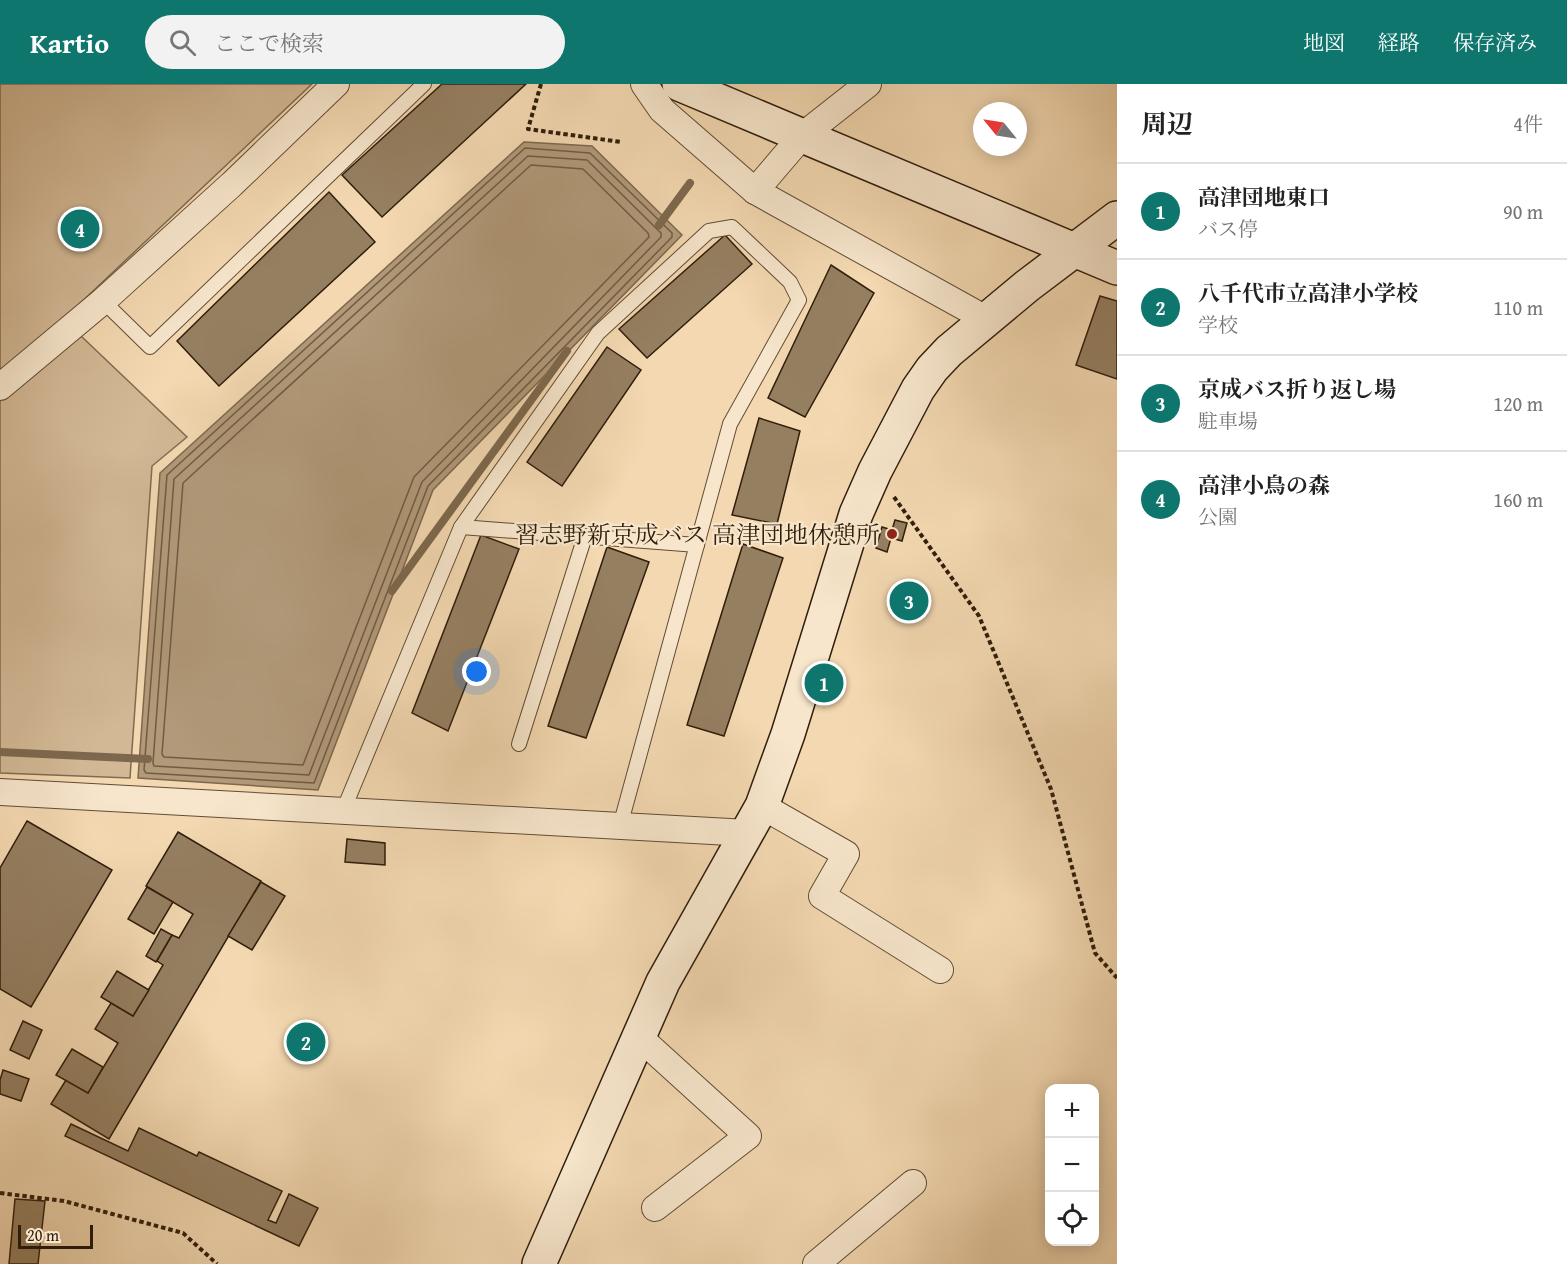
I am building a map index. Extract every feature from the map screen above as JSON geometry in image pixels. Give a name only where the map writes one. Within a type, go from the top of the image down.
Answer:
[{"type":"street","points":[[0,387],[103,301],[232,184],[336,84]]},
{"type":"street","points":[[644,84],[662,110],[754,191],[986,319]]},
{"type":"street","points":[[679,84],[1117,268]]},
{"type":"street","points":[[754,191],[802,136],[868,84]]},
{"type":"street","points":[[539,1264],[663,982],[755,819],[780,756],[856,514],[875,471],[918,389],[949,351],[986,319],[1117,218]]},
{"type":"street","points":[[0,792],[620,826],[755,819],[846,854],[822,896],[940,970]]},
{"type":"street","points":[[639,1037],[748,1136],[655,1208]]},
{"type":"street","points":[[816,1264],[913,1183]]},
{"type":"lane","points":[[103,301],[150,347],[424,84]]},
{"type":"lane","points":[[343,810],[461,527],[598,333],[709,231],[732,227],[790,282],[799,300],[730,424],[620,826]]},
{"type":"lane","points":[[461,527],[697,545]]},
{"type":"lane","points":[[519,744],[585,536]]},
{"type":"path","points":[[541,84],[528,129],[621,142]]},
{"type":"path","points":[[875,471],[979,616],[1052,789],[1095,952],[1117,978]]},
{"type":"path","points":[[0,1193],[64,1201],[183,1233],[217,1264]]},
{"type":"shaded area","points":[[0,84],[312,84],[0,379]]},
{"type":"shaded area","points":[[81,336],[187,437],[152,466],[130,778],[0,773],[0,398]]},
{"type":"water","points":[[524,142],[592,146],[682,235],[433,490],[318,790],[138,778],[160,473]]},
{"type":"building","points":[[442,84],[526,84],[382,217],[342,175]]},
{"type":"building","points":[[329,192],[375,242],[219,386],[177,341]]},
{"type":"building","points":[[725,235],[752,264],[647,358],[619,329]]},
{"type":"building","points":[[831,265],[874,293],[805,417],[768,398]]},
{"type":"building","points":[[1100,296],[1117,301],[1117,379],[1076,365]]},
{"type":"building","points":[[607,347],[641,370],[562,486],[527,462]]},
{"type":"building","points":[[759,418],[800,431],[777,524],[732,515]]},
{"type":"building","name":"習志野新京成バス 高津団地休憩所","points":[[895,520],[907,523],[902,541],[891,538],[887,552],[876,548],[882,527],[892,530]]},
{"type":"building","points":[[481,535],[519,549],[448,731],[412,713]]},
{"type":"building","points":[[743,544],[783,558],[724,736],[687,725]]},
{"type":"building","points":[[607,547],[649,562],[586,738],[548,726]]},
{"type":"building","points":[[27,821],[112,870],[31,1007],[0,989],[0,868]]},
{"type":"building","points":[[178,832],[261,881],[109,1139],[51,1104],[66,1080],[88,1093],[118,1043],[95,1029],[111,1003],[133,1016],[163,965],[157,961],[172,935],[179,938],[193,914],[146,886]]},
{"type":"building","points":[[347,839],[385,843],[385,865],[345,862]]},
{"type":"building","points":[[261,882],[285,896],[252,950],[228,936]]},
{"type":"building","points":[[147,887],[173,902],[154,934],[128,919]]},
{"type":"building","points":[[161,929],[172,935],[156,962],[146,956]]},
{"type":"building","points":[[117,971],[149,990],[133,1016],[101,997]]},
{"type":"building","points":[[23,1021],[42,1030],[29,1059],[10,1050]]},
{"type":"building","points":[[72,1049],[103,1067],[88,1093],[56,1075]]},
{"type":"building","points":[[3,1070],[29,1079],[21,1101],[0,1094]]},
{"type":"building","points":[[71,1124],[128,1151],[139,1128],[197,1156],[199,1152],[282,1191],[268,1220],[276,1223],[289,1194],[318,1208],[299,1246],[65,1136]]},
{"type":"building","points":[[15,1199],[45,1201],[38,1264],[9,1264]]},
{"type":"waterway","points":[[659,225],[690,183]]},
{"type":"waterway","points":[[392,591],[567,351]]},
{"type":"waterway","points":[[0,752],[148,759]]},
{"type":"place","name":"高津小鳥の森","points":[[80,229]]},
{"type":"place","name":"習志野新京成バス 高津団地休憩所","points":[[892,534]]},
{"type":"place","name":"京成バス折り返し場","points":[[909,601]]},
{"type":"place","name":"高津団地東口","points":[[824,683]]},
{"type":"place","name":"八千代市立高津小学校","points":[[306,1042]]}]
